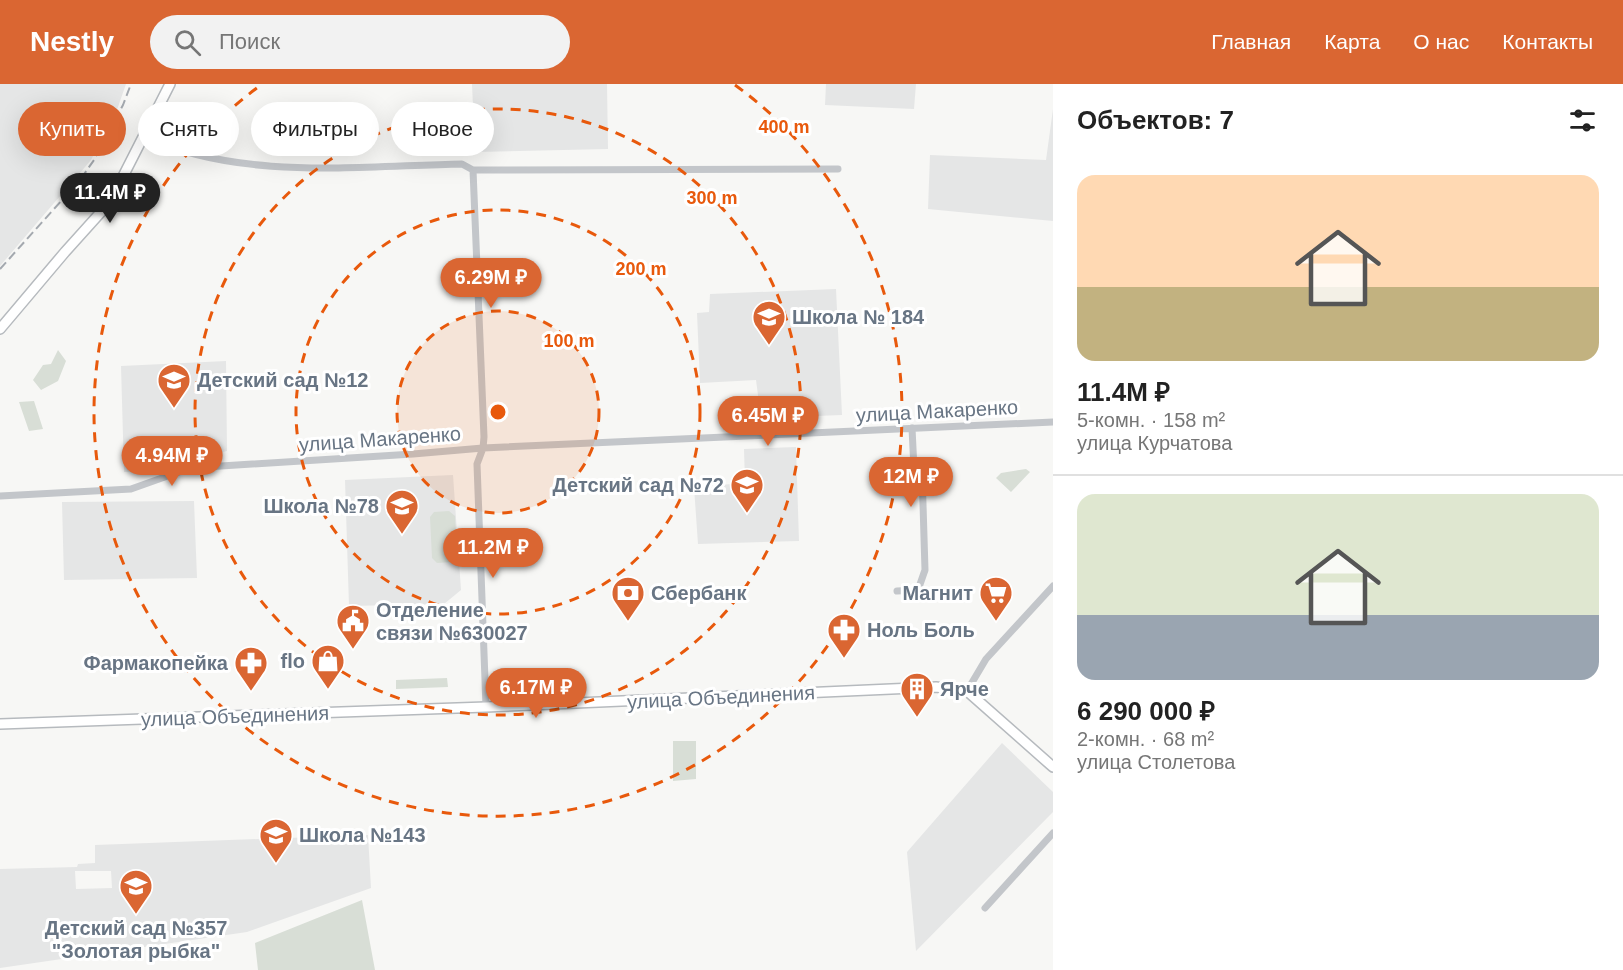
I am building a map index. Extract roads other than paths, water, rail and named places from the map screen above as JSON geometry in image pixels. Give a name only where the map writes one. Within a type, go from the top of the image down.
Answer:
[{"type":"street","points":[[160,102],[170,84]]},
{"type":"street","points":[[0,329],[64,252],[110,202],[138,144]]},
{"type":"street","points":[[202,156],[276,168],[462,164],[472,170],[838,169]]},
{"type":"street","points":[[472,170],[484,437],[477,464],[486,707]]},
{"type":"street","name":"улица Макаренко","points":[[0,496],[131,489],[190,468],[483,448],[1053,422]]},
{"type":"street","points":[[897,591],[918,590],[925,570],[922,471],[916,472],[914,469],[912,428]]},
{"type":"street","points":[[1053,586],[986,659],[967,691],[1053,767]]},
{"type":"street","name":"улица Объединения","points":[[0,724],[486,707],[936,687],[967,691]]},
{"type":"street","points":[[985,908],[1053,834]]},
{"type":"railway","points":[[0,269],[80,180],[94,160],[123,105],[131,84]]},
{"type":"place","name":"Школа № 184","points":[[769,346]]},
{"type":"place","name":"Детский сад №12","points":[[174,409]]},
{"type":"place","name":"Детский сад №72","points":[[747,514]]},
{"type":"place","name":"Школа №78","points":[[402,535]]},
{"type":"place","name":"Сбербанк","points":[[628,622]]},
{"type":"place","name":"Магнит","points":[[996,622]]},
{"type":"place","name":"Отделение связи №630027","points":[[353,650]]},
{"type":"place","name":"Ноль Боль","points":[[844,659]]},
{"type":"place","name":"flo","points":[[328,690]]},
{"type":"place","name":"Фармакопейка","points":[[251,692]]},
{"type":"place","name":"Ярче","points":[[917,718]]},
{"type":"place","name":"Школа №143","points":[[276,864]]},
{"type":"place","name":"Детский сад №357 \"Золотая рыбка\"","points":[[136,915]]}]
